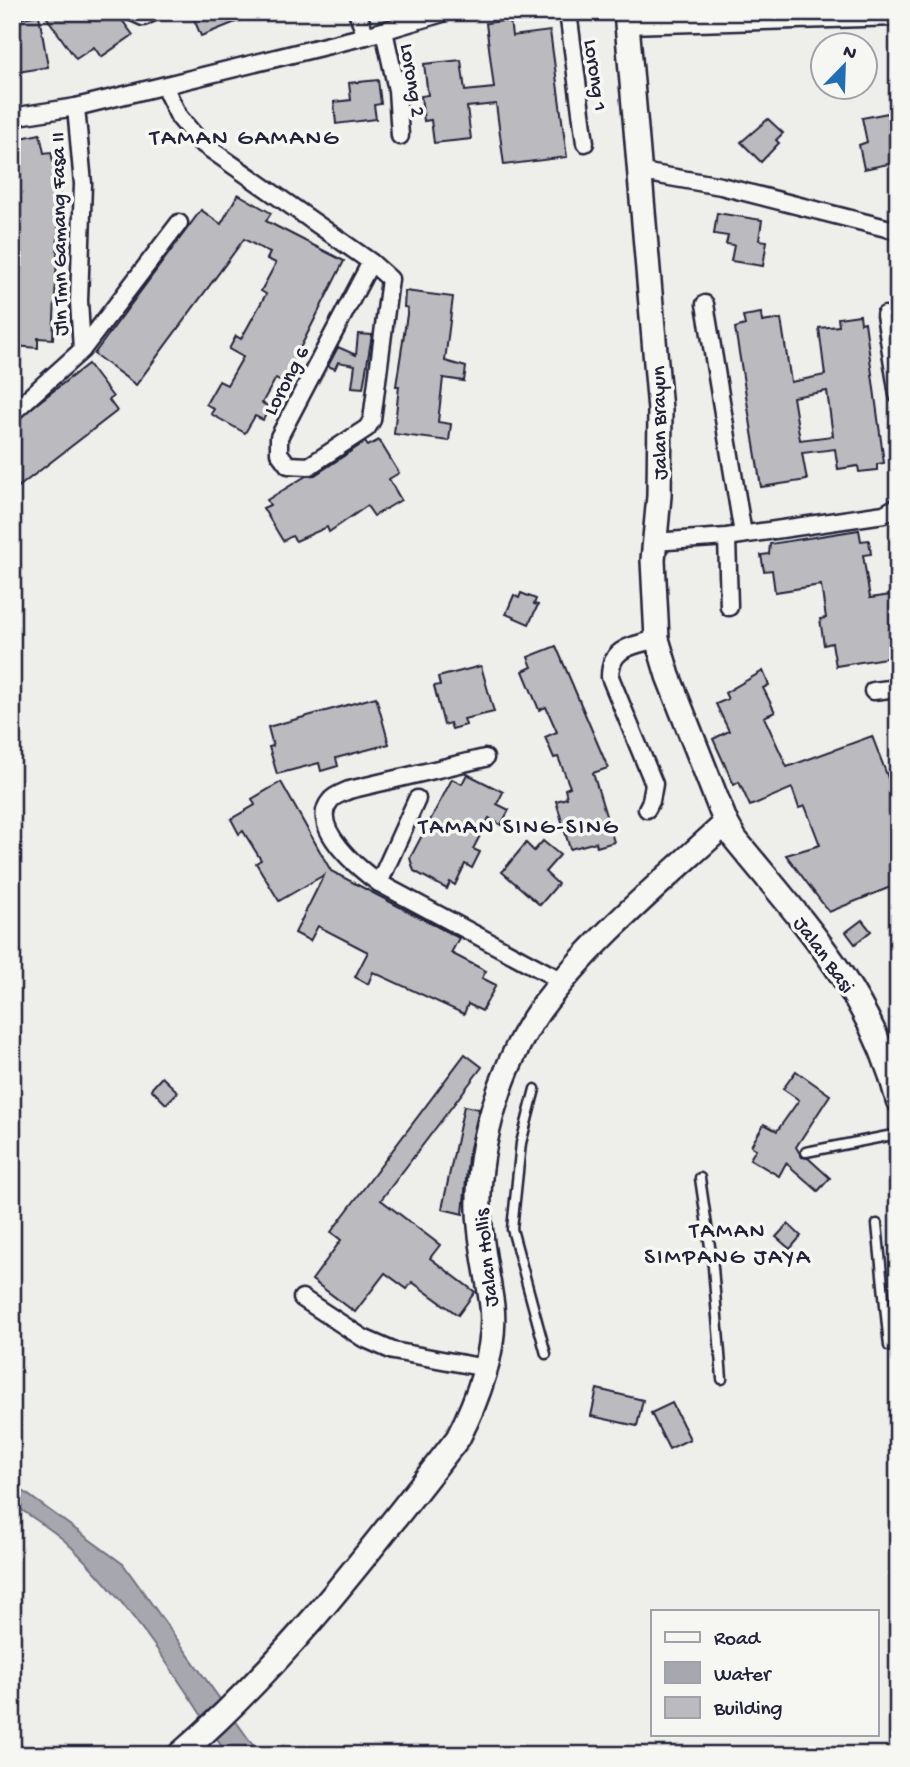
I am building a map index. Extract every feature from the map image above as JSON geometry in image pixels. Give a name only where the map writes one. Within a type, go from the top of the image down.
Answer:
[{"type":"main road","name":"Jalan Brayun","points":[[627,18],[660,410],[659,496],[653,542],[657,639],[668,676],[726,823]]},
{"type":"main road","name":"Jalan Hollis","points":[[179,1755],[206,1732],[303,1631],[458,1438],[476,1403],[486,1368],[492,1309],[480,1239],[479,1172],[492,1113],[516,1054],[538,1012],[564,982],[632,909],[726,823]]},
{"type":"main road","name":"Jalan Basi","points":[[726,823],[735,839],[842,971],[880,1042],[898,1100]]},
{"type":"street","points":[[132,12],[143,17],[153,12]]},
{"type":"street","points":[[357,12],[366,36]]},
{"type":"street","points":[[12,117],[76,107],[164,86],[366,36],[446,12]]},
{"type":"street","name":"Lorong 1","points":[[568,12],[585,143]]},
{"type":"street","points":[[627,18],[898,17]]},
{"type":"street","name":"Lorong 2","points":[[384,31],[397,90],[400,136]]},
{"type":"street","name":"Lorong 6","points":[[164,86],[183,123],[200,142],[387,273],[391,285],[372,420],[360,435],[309,466],[288,465],[279,453],[279,437],[371,262]]},
{"type":"street","name":"Jln Tmn Gamang Fasa II","points":[[12,413],[82,350],[79,301],[83,184],[76,107]]},
{"type":"street","points":[[642,172],[721,186],[898,231]]},
{"type":"street","points":[[82,350],[179,223]]},
{"type":"street","points":[[705,303],[735,535],[729,607]]},
{"type":"street","points":[[885,315],[898,396]]},
{"type":"street","points":[[653,542],[735,535],[893,514]]},
{"type":"street","points":[[647,809],[652,802],[654,783],[610,677],[610,668],[612,659],[620,650],[657,639]]},
{"type":"street","points":[[873,691],[898,688]]},
{"type":"street","points":[[485,758],[349,789],[331,799],[325,815],[331,834],[353,865],[379,884],[564,982]]},
{"type":"street","points":[[379,884],[417,799]]},
{"type":"street","points":[[302,1298],[363,1338],[393,1351],[486,1368]]},
{"type":"lane","points":[[536,1088],[521,1143],[512,1229],[546,1354]]},
{"type":"lane","points":[[806,1152],[898,1133]]},
{"type":"lane","points":[[700,1178],[713,1267],[722,1379]]},
{"type":"lane","points":[[877,1224],[889,1346]]},
{"type":"water","points":[[12,1483],[123,1564],[260,1755],[227,1755],[172,1671],[111,1589],[65,1541],[12,1503]]},
{"type":"building","points":[[43,12],[116,12],[133,35],[101,57],[94,47],[76,59]]},
{"type":"building","points":[[191,12],[258,12],[258,13],[201,36]]},
{"type":"building","points":[[39,15],[48,67],[12,73],[12,20]]},
{"type":"building","points":[[510,20],[512,36],[550,31],[567,157],[504,165],[496,104],[467,107],[471,139],[434,143],[431,120],[424,121],[421,96],[428,95],[424,64],[461,60],[465,91],[494,88],[486,23]]},
{"type":"building","points":[[378,80],[381,104],[374,105],[376,119],[336,124],[334,102],[351,100],[349,83]]},
{"type":"building","points":[[888,113],[896,153],[891,154],[893,163],[864,169],[859,145],[867,142],[862,118]]},
{"type":"building","points":[[768,119],[783,133],[776,140],[779,143],[761,162],[741,142]]},
{"type":"building","points":[[40,134],[44,153],[51,152],[60,196],[53,339],[38,338],[38,348],[15,346],[12,196],[17,196],[12,170],[12,140]]},
{"type":"building","points":[[238,194],[271,213],[266,221],[344,261],[283,382],[276,378],[262,403],[270,407],[263,420],[255,416],[245,433],[211,414],[214,409],[206,404],[219,381],[227,385],[243,357],[229,349],[236,336],[241,339],[266,294],[261,291],[276,263],[267,259],[270,253],[244,239],[136,385],[94,354],[201,210],[221,224]]},
{"type":"building","points":[[717,213],[762,220],[759,240],[767,241],[763,266],[731,261],[734,245],[726,244],[728,236],[714,234]]},
{"type":"building","points":[[405,291],[453,297],[445,361],[466,367],[464,381],[443,378],[438,422],[451,424],[449,441],[394,434],[399,386],[396,386],[408,308],[404,307]]},
{"type":"building","points":[[761,313],[762,322],[781,319],[791,382],[825,375],[819,328],[839,326],[838,318],[860,315],[861,323],[865,322],[884,463],[877,464],[877,470],[859,472],[858,466],[838,469],[835,449],[802,453],[807,480],[761,487],[735,328],[745,325],[743,316]],"holes":[[[827,391],[833,436],[800,440],[793,397]]]},
{"type":"building","points":[[358,334],[372,335],[363,388],[352,387],[355,365],[338,362],[335,369],[328,366],[338,347],[356,355]]},
{"type":"building","points":[[88,364],[113,397],[109,400],[117,411],[12,492],[12,423]]},
{"type":"building","points":[[379,440],[399,473],[389,479],[401,500],[374,516],[367,506],[329,532],[327,527],[296,541],[292,536],[283,541],[263,508],[270,505],[267,500],[306,476],[315,475],[365,442],[368,446]]},
{"type":"building","points":[[859,530],[861,541],[869,540],[871,554],[863,555],[870,598],[898,594],[898,656],[836,666],[832,643],[824,645],[820,619],[826,618],[821,585],[775,592],[772,570],[764,571],[761,555],[769,554],[770,544]]},
{"type":"building","points":[[521,593],[536,599],[534,604],[538,605],[529,624],[506,614],[514,595],[519,598]]},
{"type":"building","points":[[556,646],[608,768],[593,773],[614,842],[597,847],[596,842],[570,849],[556,801],[567,798],[565,789],[570,787],[558,757],[554,758],[545,737],[557,732],[546,707],[539,710],[523,671],[532,667],[528,657]]},
{"type":"building","points":[[481,666],[494,712],[464,719],[466,725],[452,729],[450,723],[444,725],[434,686],[440,685],[438,677]]},
{"type":"building","points":[[763,671],[769,685],[763,688],[775,712],[764,717],[787,767],[872,736],[898,804],[898,884],[829,912],[786,855],[820,845],[805,806],[799,808],[792,788],[750,806],[739,782],[734,785],[713,739],[729,731],[716,704],[728,699],[725,693]]},
{"type":"building","points":[[376,697],[389,744],[336,758],[338,766],[321,771],[319,763],[277,774],[269,747],[273,746],[268,727]]},
{"type":"building","points":[[467,774],[503,792],[497,804],[509,810],[501,825],[489,818],[473,849],[480,852],[472,868],[465,864],[455,885],[450,882],[447,889],[414,871],[410,858],[452,779],[462,784]]},
{"type":"building","points":[[281,782],[331,871],[459,938],[451,953],[486,971],[482,978],[496,985],[482,1011],[468,1004],[464,1014],[373,972],[368,984],[355,977],[368,952],[318,926],[310,941],[295,933],[324,875],[279,901],[256,863],[261,860],[243,831],[239,834],[231,819],[255,805],[252,799]]},
{"type":"building","points":[[543,841],[560,855],[545,872],[558,884],[540,905],[502,872],[526,843],[534,851]]},
{"type":"building","points":[[862,920],[871,931],[855,944],[846,932]]},
{"type":"building","points":[[465,1054],[482,1067],[381,1200],[440,1245],[430,1258],[475,1292],[458,1315],[412,1282],[407,1289],[385,1273],[355,1312],[312,1280],[341,1240],[331,1232]]},
{"type":"building","points":[[796,1071],[830,1095],[796,1147],[802,1157],[808,1158],[830,1178],[818,1191],[786,1163],[779,1176],[750,1159],[756,1149],[751,1146],[764,1124],[777,1131],[799,1100],[783,1089]]},
{"type":"building","points":[[162,1077],[178,1092],[166,1104],[151,1089]]},
{"type":"building","points":[[464,1106],[479,1109],[468,1157],[463,1214],[442,1209]]},
{"type":"building","points":[[788,1224],[801,1236],[790,1249],[776,1237]]},
{"type":"building","points":[[597,1389],[643,1400],[637,1426],[591,1416]]},
{"type":"building","points":[[672,1403],[690,1439],[669,1449],[651,1413]]},
{"type":"district","name":"TAMAN GAMANG","points":[[245,136]]},
{"type":"district","name":"TAMAN SING-SING","points":[[519,825]]},
{"type":"district","name":"TAMAN SIMPANG JAYA","points":[[728,1242]]}]
